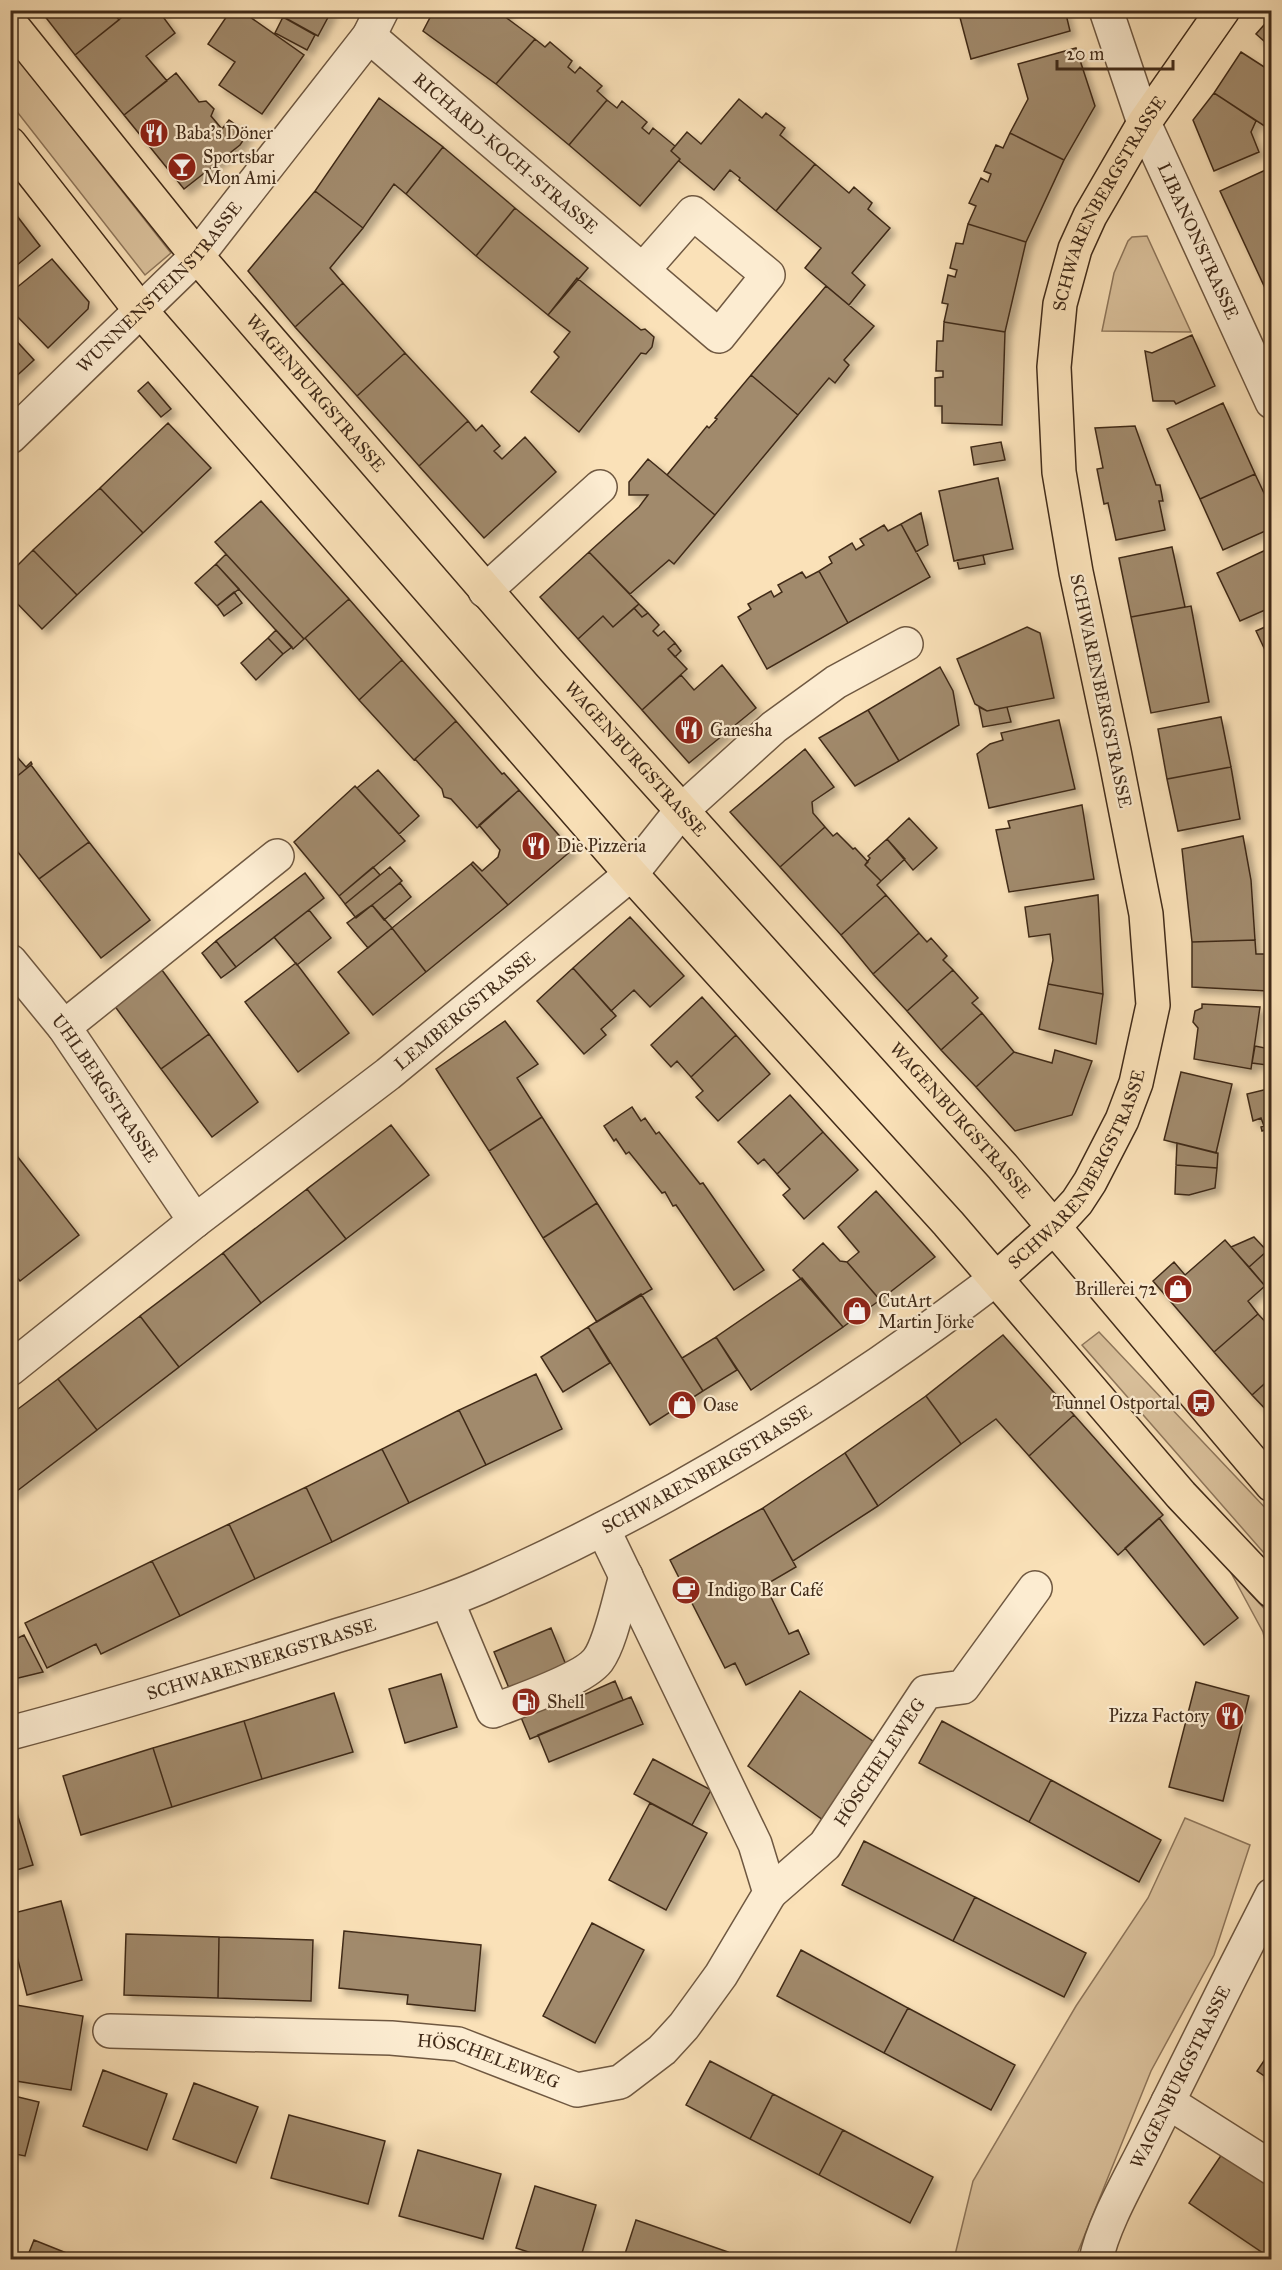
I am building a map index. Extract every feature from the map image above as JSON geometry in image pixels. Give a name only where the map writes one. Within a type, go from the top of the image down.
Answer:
[{"type":"main road","name":"SCHWARENBERGSTRASSE","points":[[997,1278],[1053,1227],[1077,1202],[1090,1182],[1122,1120],[1136,1083],[1153,1005],[1146,914],[1076,572],[1059,472],[1054,367],[1060,304],[1075,249],[1090,216],[1144,123],[1223,10]]},
{"type":"main road","name":"WAGENBURGSTRASSE","points":[[10,23],[197,256],[485,591],[1003,1167],[1272,1485]]},
{"type":"main road","points":[[10,144],[141,311],[631,874],[997,1278],[1181,1495],[1272,1591]]},
{"type":"street","name":"LIBANONSTRASSE","points":[[1106,10],[1144,123],[1272,402]]},
{"type":"street","name":"WUNNENSTEINSTRASSE","points":[[10,437],[197,256],[375,23]]},
{"type":"street","name":"RICHARD-KOCH-STRASSE","points":[[375,23],[644,270]]},
{"type":"street","points":[[485,591],[600,487]]},
{"type":"street","name":"LEMBERGSTRASSE","points":[[10,1369],[195,1221],[388,1074],[631,874],[681,811],[774,727],[836,682],[906,644]]},
{"type":"street","points":[[64,1027],[277,856]]},
{"type":"street","name":"UHLBERGSTRASSE","points":[[10,961],[64,1027],[195,1221]]},
{"type":"street","name":"SCHWARENBERGSTRASSE","points":[[10,1733],[268,1657],[447,1601],[493,1582],[603,1529],[772,1435],[929,1329],[997,1278]]},
{"type":"street","points":[[603,1529],[755,1844],[770,1893]]},
{"type":"street","points":[[447,1601],[493,1711],[579,1676],[597,1661],[607,1638],[626,1576]]},
{"type":"street","name":"HÖSCHELEWEG","points":[[110,2031],[391,2038],[458,2044],[577,2090],[620,2082],[662,2050],[684,2026],[721,1975],[770,1893],[825,1845],[926,1692],[963,1687],[1035,1588]]},
{"type":"street","name":"WAGENBURGSTRASSE","points":[[1096,2259],[1099,2247],[1168,2102],[1272,1895]]},
{"type":"street","points":[[1168,2102],[1272,2168]]},
{"type":"shaded area","points":[[10,49],[171,253],[145,275],[11,104]]},
{"type":"shaded area","points":[[1147,236],[1191,332],[1102,331],[1114,273],[1128,241],[1132,237]]},
{"type":"shaded area","points":[[1099,1332],[1271,1514],[1271,1561],[1082,1345]]},
{"type":"shaded area","points":[[1230,1571],[1271,1616],[1271,1666],[1263,1632]]},
{"type":"shaded area","points":[[1185,1818],[1250,1845],[1214,1955],[1151,2071],[1075,2259],[954,2259],[973,2181],[1076,2006],[1148,1898]]},
{"type":"building","points":[[40,10],[111,10],[119,20],[75,55]]},
{"type":"building","points":[[131,10],[158,10],[175,33],[146,56],[167,81],[124,115],[75,55]]},
{"type":"building","points":[[231,10],[240,10],[304,55],[262,114],[219,85],[235,62],[208,44]]},
{"type":"building","points":[[271,10],[332,10],[318,36]]},
{"type":"building","points":[[434,10],[506,10],[504,16],[535,39],[496,84],[423,31]]},
{"type":"building","points":[[958,10],[1065,10],[1070,31],[971,59]]},
{"type":"building","points":[[1272,16],[1272,48],[1256,34]]},
{"type":"building","points":[[283,17],[315,35],[307,50],[275,33]]},
{"type":"building","points":[[535,39],[545,47],[550,42],[572,61],[568,67],[575,73],[580,67],[602,86],[597,91],[607,100],[569,145],[496,84]]},
{"type":"building","points":[[1076,48],[1095,106],[1064,160],[1010,133],[1028,99],[1018,64]]},
{"type":"building","points":[[1241,52],[1272,72],[1272,119],[1266,127],[1214,93]]},
{"type":"building","points":[[176,73],[199,102],[206,101],[214,109],[211,116],[222,129],[229,120],[248,133],[240,145],[184,189],[124,115]]},
{"type":"building","points":[[1214,93],[1256,121],[1251,132],[1259,152],[1214,171],[1193,120]]},
{"type":"building","points":[[379,98],[443,147],[406,194],[394,184],[363,228],[315,191]]},
{"type":"building","points":[[739,99],[762,118],[766,113],[785,128],[780,135],[815,164],[776,211],[730,170],[714,190],[679,161],[680,159],[671,151],[687,132],[701,144]]},
{"type":"building","points":[[607,100],[617,108],[622,101],[647,122],[642,128],[649,134],[653,128],[675,146],[671,151],[680,159],[640,206],[569,145]]},
{"type":"building","points":[[1010,133],[1064,160],[1026,242],[968,224],[976,206],[969,203],[981,178],[988,182],[991,174],[984,171],[996,145],[1003,148]]},
{"type":"building","points":[[443,147],[515,208],[476,256],[406,194]]},
{"type":"building","points":[[815,164],[849,193],[854,187],[872,203],[868,209],[890,228],[852,273],[865,285],[849,305],[805,268],[821,248],[776,211]]},
{"type":"building","points":[[1272,167],[1272,285],[1265,288],[1220,191]]},
{"type":"building","points":[[315,191],[363,228],[330,268],[343,283],[295,327],[248,271]]},
{"type":"building","points":[[10,208],[40,246],[10,271]]},
{"type":"building","points":[[515,208],[588,268],[548,315],[476,256]]},
{"type":"building","points":[[968,224],[1026,242],[1005,332],[944,322],[948,304],[942,303],[948,275],[955,277],[957,270],[950,268],[956,243],[963,244]]},
{"type":"building","points":[[52,259],[89,302],[88,309],[48,348],[10,309],[10,293]]},
{"type":"building","points":[[577,278],[641,330],[645,329],[654,337],[652,347],[646,354],[641,353],[579,432],[531,392],[559,357],[554,352],[570,332],[548,315]]},
{"type":"building","points":[[343,283],[405,353],[357,396],[295,327]]},
{"type":"building","points":[[1272,285],[1272,304],[1265,288]]},
{"type":"building","points":[[826,286],[874,326],[844,360],[849,365],[835,383],[829,378],[798,415],[751,375]]},
{"type":"building","points":[[944,322],[1005,332],[1002,425],[942,423],[942,406],[935,406],[935,378],[943,377],[943,371],[936,371],[937,341],[943,341]]},
{"type":"building","points":[[10,334],[34,360],[10,382]]},
{"type":"building","points":[[1192,335],[1215,386],[1176,404],[1174,401],[1153,401],[1145,351],[1152,353]]},
{"type":"building","points":[[405,353],[468,421],[419,466],[357,396]]},
{"type":"building","points":[[751,375],[798,415],[715,515],[667,475],[707,426],[709,428],[717,419],[715,418]]},
{"type":"building","points":[[148,382],[171,409],[161,417],[138,391]]},
{"type":"building","points":[[1223,403],[1255,474],[1200,499],[1167,429]]},
{"type":"building","points":[[468,421],[476,431],[482,425],[500,446],[494,451],[502,459],[525,437],[556,472],[484,538],[419,466]]},
{"type":"building","points":[[168,423],[211,468],[143,533],[100,488]]},
{"type":"building","points":[[1135,426],[1156,485],[1160,485],[1163,501],[1159,501],[1165,530],[1116,540],[1108,503],[1104,504],[1097,469],[1103,468],[1095,428]]},
{"type":"building","points":[[1001,442],[1005,460],[974,465],[971,447]]},
{"type":"building","points":[[648,459],[715,515],[674,564],[669,560],[630,594],[589,552],[639,507],[648,495],[629,495],[629,482]]},
{"type":"building","points":[[1255,474],[1272,510],[1272,528],[1223,550],[1200,499]]},
{"type":"building","points":[[998,478],[1013,549],[954,561],[939,491]]},
{"type":"building","points":[[100,488],[143,533],[77,595],[33,550]]},
{"type":"building","points":[[261,501],[349,599],[304,639],[215,542]]},
{"type":"building","points":[[921,513],[928,545],[916,552],[901,524]]},
{"type":"building","points":[[901,524],[930,577],[848,623],[819,571],[832,563],[829,557],[852,543],[856,550],[864,545],[860,539],[884,525],[888,531]]},
{"type":"building","points":[[1172,547],[1185,607],[1131,617],[1119,558]]},
{"type":"building","points":[[1272,547],[1272,607],[1240,621],[1217,573]]},
{"type":"building","points":[[33,550],[77,595],[42,629],[10,596],[10,573]]},
{"type":"building","points":[[589,552],[639,604],[613,627],[603,616],[578,639],[540,597]]},
{"type":"building","points":[[226,554],[304,639],[293,649],[216,564]]},
{"type":"building","points":[[983,555],[985,564],[959,569],[957,560]]},
{"type":"building","points":[[216,564],[239,589],[217,606],[195,583]]},
{"type":"building","points":[[819,571],[848,623],[767,669],[738,617],[751,609],[748,604],[771,591],[774,597],[782,592],[778,585],[802,572],[806,578]]},
{"type":"building","points":[[234,592],[242,603],[224,616],[217,606]]},
{"type":"building","points":[[349,599],[402,660],[359,700],[305,638]]},
{"type":"building","points":[[639,604],[648,613],[642,617],[634,608]]},
{"type":"building","points":[[1191,606],[1209,702],[1151,713],[1131,617]]},
{"type":"building","points":[[634,608],[642,617],[648,613],[659,625],[653,631],[658,636],[664,631],[675,643],[668,649],[687,669],[642,710],[578,639],[603,616],[613,627]]},
{"type":"building","points":[[1272,624],[1272,665],[1256,631]]},
{"type":"building","points":[[1027,627],[1040,633],[1054,698],[987,711],[975,704],[957,659]]},
{"type":"building","points":[[276,630],[292,647],[283,654],[268,638]]},
{"type":"building","points":[[268,638],[283,654],[256,680],[241,663]]},
{"type":"building","points":[[675,643],[681,651],[675,657],[668,649]]},
{"type":"building","points":[[402,660],[456,721],[414,760],[359,700]]},
{"type":"building","points":[[722,665],[756,708],[689,763],[642,710],[681,675],[694,690]]},
{"type":"building","points":[[940,667],[953,691],[959,725],[899,761],[868,710]]},
{"type":"building","points":[[979,707],[987,711],[1007,707],[1011,722],[983,727]]},
{"type":"building","points":[[868,710],[899,761],[855,786],[819,738]]},
{"type":"building","points":[[1221,717],[1231,767],[1167,779],[1158,729]]},
{"type":"building","points":[[1059,720],[1075,789],[989,808],[977,754],[990,744],[1003,740],[1001,733]]},
{"type":"building","points":[[456,721],[519,790],[477,828],[451,799],[444,797],[442,789],[415,759]]},
{"type":"building","points":[[10,749],[26,767],[31,762],[32,764],[10,782]]},
{"type":"building","points":[[805,749],[834,787],[812,802],[813,813],[825,827],[780,867],[730,812]]},
{"type":"building","points":[[31,765],[89,842],[39,879],[10,842],[10,782]]},
{"type":"building","points":[[1231,767],[1240,819],[1178,831],[1167,779]]},
{"type":"building","points":[[378,770],[419,816],[399,834],[357,788]]},
{"type":"building","points":[[355,786],[405,841],[339,896],[294,842]]},
{"type":"building","points":[[519,790],[572,850],[508,905],[471,864],[473,862],[482,871],[498,857],[500,850],[479,825]]},
{"type":"building","points":[[1082,805],[1094,879],[1009,892],[996,830],[1010,828],[1008,821]]},
{"type":"building","points":[[909,818],[937,848],[913,870],[887,839]]},
{"type":"building","points":[[825,827],[833,836],[837,833],[868,862],[865,865],[881,881],[877,885],[886,895],[841,935],[780,867]]},
{"type":"building","points":[[1243,836],[1251,880],[1255,940],[1192,942],[1182,849]]},
{"type":"building","points":[[887,839],[905,859],[881,881],[865,865],[870,858],[868,856]]},
{"type":"building","points":[[89,842],[150,920],[101,958],[39,879]]},
{"type":"building","points":[[471,864],[508,905],[426,972],[392,928]]},
{"type":"building","points":[[373,867],[380,875],[345,904],[339,896]]},
{"type":"building","points":[[390,867],[402,881],[356,918],[345,904]]},
{"type":"building","points":[[305,873],[324,898],[236,967],[216,941]]},
{"type":"building","points":[[400,883],[411,897],[384,920],[372,905]]},
{"type":"building","points":[[886,895],[919,933],[873,974],[841,935]]},
{"type":"building","points":[[1098,895],[1103,994],[1048,984],[1053,960],[1050,934],[1029,937],[1025,907]]},
{"type":"building","points":[[372,905],[392,928],[368,948],[347,923]]},
{"type":"building","points":[[309,910],[331,938],[297,965],[274,937]]},
{"type":"building","points":[[630,917],[684,976],[650,1007],[634,990],[611,1011],[573,968]]},
{"type":"building","points":[[392,928],[426,972],[373,1015],[338,972]]},
{"type":"building","points":[[919,933],[927,942],[931,938],[947,956],[943,960],[953,970],[907,1011],[873,974]]},
{"type":"building","points":[[1255,940],[1256,954],[1271,954],[1268,991],[1192,987],[1192,942]]},
{"type":"building","points":[[216,941],[236,967],[221,978],[202,953]]},
{"type":"building","points":[[296,963],[349,1033],[298,1072],[245,1002]]},
{"type":"building","points":[[159,966],[209,1034],[161,1069],[111,1001]]},
{"type":"building","points":[[573,968],[616,1016],[601,1029],[606,1035],[584,1054],[537,1001]]},
{"type":"building","points":[[953,970],[978,998],[972,1003],[982,1013],[941,1050],[907,1011]]},
{"type":"building","points":[[1048,984],[1103,994],[1096,1044],[1039,1029]]},
{"type":"building","points":[[702,997],[736,1035],[691,1077],[677,1061],[671,1067],[651,1045]]},
{"type":"building","points":[[1202,1004],[1260,1007],[1251,1069],[1194,1059],[1198,1028],[1193,1022],[1195,1011],[1202,1008]]},
{"type":"building","points":[[982,1013],[1014,1052],[976,1087],[941,1050]]},
{"type":"building","points":[[505,1021],[538,1064],[517,1078],[542,1117],[489,1151],[436,1069]]},
{"type":"building","points":[[209,1034],[258,1102],[212,1137],[161,1069]]},
{"type":"building","points":[[736,1035],[770,1074],[718,1121],[696,1097],[703,1091],[691,1077]]},
{"type":"building","points":[[1255,1046],[1270,1049],[1267,1065],[1252,1063]]},
{"type":"building","points":[[1055,1050],[1092,1061],[1072,1115],[1015,1131],[976,1087],[1014,1052],[1052,1063]]},
{"type":"building","points":[[1181,1072],[1232,1084],[1216,1153],[1164,1140]]},
{"type":"building","points":[[1272,1088],[1272,1156],[1266,1145],[1268,1144],[1265,1130],[1262,1131],[1261,1127],[1264,1126],[1261,1118],[1253,1121],[1247,1094]]},
{"type":"building","points":[[790,1095],[823,1132],[777,1174],[764,1159],[758,1164],[738,1142]]},
{"type":"building","points":[[632,1107],[641,1121],[645,1118],[656,1134],[659,1132],[700,1184],[703,1183],[764,1270],[734,1290],[676,1205],[673,1206],[665,1192],[662,1193],[629,1152],[626,1154],[616,1139],[614,1141],[604,1126]]},
{"type":"building","points":[[542,1117],[597,1203],[543,1238],[489,1151]]},
{"type":"building","points":[[391,1125],[429,1175],[346,1239],[307,1189]]},
{"type":"building","points":[[823,1132],[858,1170],[804,1219],[783,1195],[790,1189],[777,1174]]},
{"type":"building","points":[[1177,1143],[1218,1153],[1217,1168],[1176,1165]]},
{"type":"building","points":[[10,1147],[79,1235],[20,1281],[10,1269]]},
{"type":"building","points":[[1176,1165],[1217,1168],[1215,1188],[1189,1195],[1175,1194]]},
{"type":"building","points":[[307,1189],[346,1239],[261,1303],[223,1253]]},
{"type":"building","points":[[876,1191],[935,1257],[880,1300],[847,1262],[859,1252],[838,1227]]},
{"type":"building","points":[[597,1203],[652,1289],[597,1322],[543,1238]]},
{"type":"building","points":[[1254,1237],[1267,1251],[1249,1267],[1231,1247]]},
{"type":"building","points":[[1225,1240],[1265,1286],[1248,1301],[1258,1314],[1214,1352],[1153,1281],[1174,1262],[1185,1275]]},
{"type":"building","points":[[823,1243],[840,1261],[847,1262],[880,1300],[843,1327],[793,1270]]},
{"type":"building","points":[[1272,1243],[1272,1256],[1264,1247]]},
{"type":"building","points":[[1267,1251],[1272,1256],[1272,1281],[1265,1286],[1249,1267]]},
{"type":"building","points":[[223,1253],[261,1303],[179,1367],[140,1316]]},
{"type":"building","points":[[802,1278],[843,1327],[751,1390],[716,1337]]},
{"type":"building","points":[[641,1294],[703,1391],[650,1425],[588,1327]]},
{"type":"building","points":[[1258,1314],[1272,1329],[1272,1377],[1252,1395],[1214,1352]]},
{"type":"building","points":[[140,1316],[179,1367],[97,1430],[58,1379]]},
{"type":"building","points":[[588,1327],[610,1363],[563,1392],[541,1357]]},
{"type":"building","points":[[1003,1335],[1074,1415],[1029,1456],[996,1419],[961,1444],[926,1396]]},
{"type":"building","points":[[716,1337],[737,1370],[703,1391],[682,1358]]},
{"type":"building","points":[[536,1374],[562,1429],[486,1465],[459,1410]]},
{"type":"building","points":[[1272,1377],[1272,1416],[1252,1395]]},
{"type":"building","points":[[58,1379],[97,1430],[13,1494],[10,1490],[10,1415]]},
{"type":"building","points":[[926,1396],[961,1444],[878,1506],[845,1453]]},
{"type":"building","points":[[459,1410],[486,1465],[409,1503],[382,1449]]},
{"type":"building","points":[[1074,1415],[1163,1515],[1118,1555],[1029,1456]]},
{"type":"building","points":[[382,1449],[409,1503],[332,1542],[306,1487]]},
{"type":"building","points":[[845,1453],[878,1506],[793,1561],[763,1508]]},
{"type":"building","points":[[306,1487],[332,1542],[255,1579],[229,1524]]},
{"type":"building","points":[[763,1508],[796,1567],[765,1585],[789,1634],[798,1630],[809,1654],[746,1685],[735,1663],[725,1668],[670,1560]]},
{"type":"building","points":[[1159,1518],[1238,1618],[1204,1645],[1125,1548]]},
{"type":"building","points":[[229,1524],[255,1579],[180,1616],[152,1561]]},
{"type":"building","points":[[152,1561],[180,1616],[101,1654],[96,1644],[47,1668],[25,1623]]},
{"type":"building","points":[[10,1622],[18,1638],[24,1635],[43,1672],[10,1680]]},
{"type":"building","points":[[551,1628],[579,1697],[615,1681],[623,1700],[530,1739],[494,1652]]},
{"type":"building","points":[[441,1674],[457,1727],[405,1743],[389,1689]]},
{"type":"building","points":[[1196,1682],[1249,1696],[1223,1801],[1169,1787]]},
{"type":"building","points":[[800,1691],[877,1744],[823,1820],[748,1766]]},
{"type":"building","points":[[334,1693],[353,1752],[262,1779],[244,1721]]},
{"type":"building","points":[[631,1697],[643,1724],[549,1762],[538,1735]]},
{"type":"building","points":[[244,1721],[262,1779],[172,1807],[153,1748]]},
{"type":"building","points":[[942,1721],[1051,1780],[1029,1822],[919,1763]]},
{"type":"building","points":[[153,1748],[172,1807],[81,1835],[63,1776]]},
{"type":"building","points":[[653,1759],[711,1790],[692,1825],[634,1794]]},
{"type":"building","points":[[1051,1780],[1161,1840],[1139,1882],[1029,1822]]},
{"type":"building","points":[[12,1797],[33,1865],[10,1872],[10,1798]]},
{"type":"building","points":[[650,1803],[707,1833],[666,1910],[609,1880]]},
{"type":"building","points":[[864,1841],[975,1897],[953,1941],[842,1885]]},
{"type":"building","points":[[975,1897],[1086,1953],[1064,1997],[953,1941]]},
{"type":"building","points":[[61,1901],[82,1980],[27,1995],[10,1929],[10,1914]]},
{"type":"building","points":[[592,1923],[644,1950],[595,2043],[543,2016]]},
{"type":"building","points":[[344,1931],[481,1945],[475,2011],[407,2004],[408,1995],[339,1988]]},
{"type":"building","points":[[126,1934],[219,1937],[218,1998],[124,1995]]},
{"type":"building","points":[[219,1937],[313,1940],[311,2001],[218,1998]]},
{"type":"building","points":[[801,1950],[908,2008],[884,2053],[777,1996]]},
{"type":"building","points":[[10,2004],[83,2016],[71,2090],[10,2080]]},
{"type":"building","points":[[908,2008],[1015,2065],[991,2110],[884,2053]]},
{"type":"building","points":[[1272,2049],[1272,2081],[1257,2071]]},
{"type":"building","points":[[710,2061],[773,2094],[750,2139],[686,2105]]},
{"type":"building","points":[[103,2070],[167,2094],[147,2150],[83,2126]]},
{"type":"building","points":[[194,2083],[258,2107],[236,2163],[173,2139]]},
{"type":"building","points":[[773,2094],[843,2130],[819,2175],[750,2139]]},
{"type":"building","points":[[10,2095],[39,2102],[25,2156],[10,2153]]},
{"type":"building","points":[[289,2115],[385,2141],[368,2204],[271,2178]]},
{"type":"building","points":[[843,2130],[933,2177],[910,2223],[819,2175]]},
{"type":"building","points":[[418,2150],[501,2174],[483,2239],[399,2216]]},
{"type":"building","points":[[1224,2151],[1272,2183],[1272,2259],[1189,2203]]},
{"type":"building","points":[[535,2186],[596,2205],[580,2260],[553,2260],[516,2248]]},
{"type":"building","points":[[636,2220],[728,2252],[725,2260],[623,2260]]},
{"type":"building","points":[[34,2240],[84,2260],[26,2260]]},
{"type":"place","name":"Baba's Döner","points":[[154,133]]},
{"type":"place","name":"Sportsbar Mon Ami","points":[[182,167]]},
{"type":"place","name":"Ganesha","points":[[689,730]]},
{"type":"place","name":"Die Pizzeria","points":[[536,846]]},
{"type":"place","name":"Brillerei 72","points":[[1178,1289]]},
{"type":"place","name":"CutArt Martin Jörke","points":[[857,1311]]},
{"type":"place","name":"Tunnel Ostportal","points":[[1201,1403]]},
{"type":"place","name":"Oase","points":[[682,1405]]},
{"type":"place","name":"Indigo Bar Café","points":[[686,1590]]},
{"type":"place","name":"Shell","points":[[526,1702]]},
{"type":"place","name":"Pizza Factory","points":[[1230,1716]]}]
